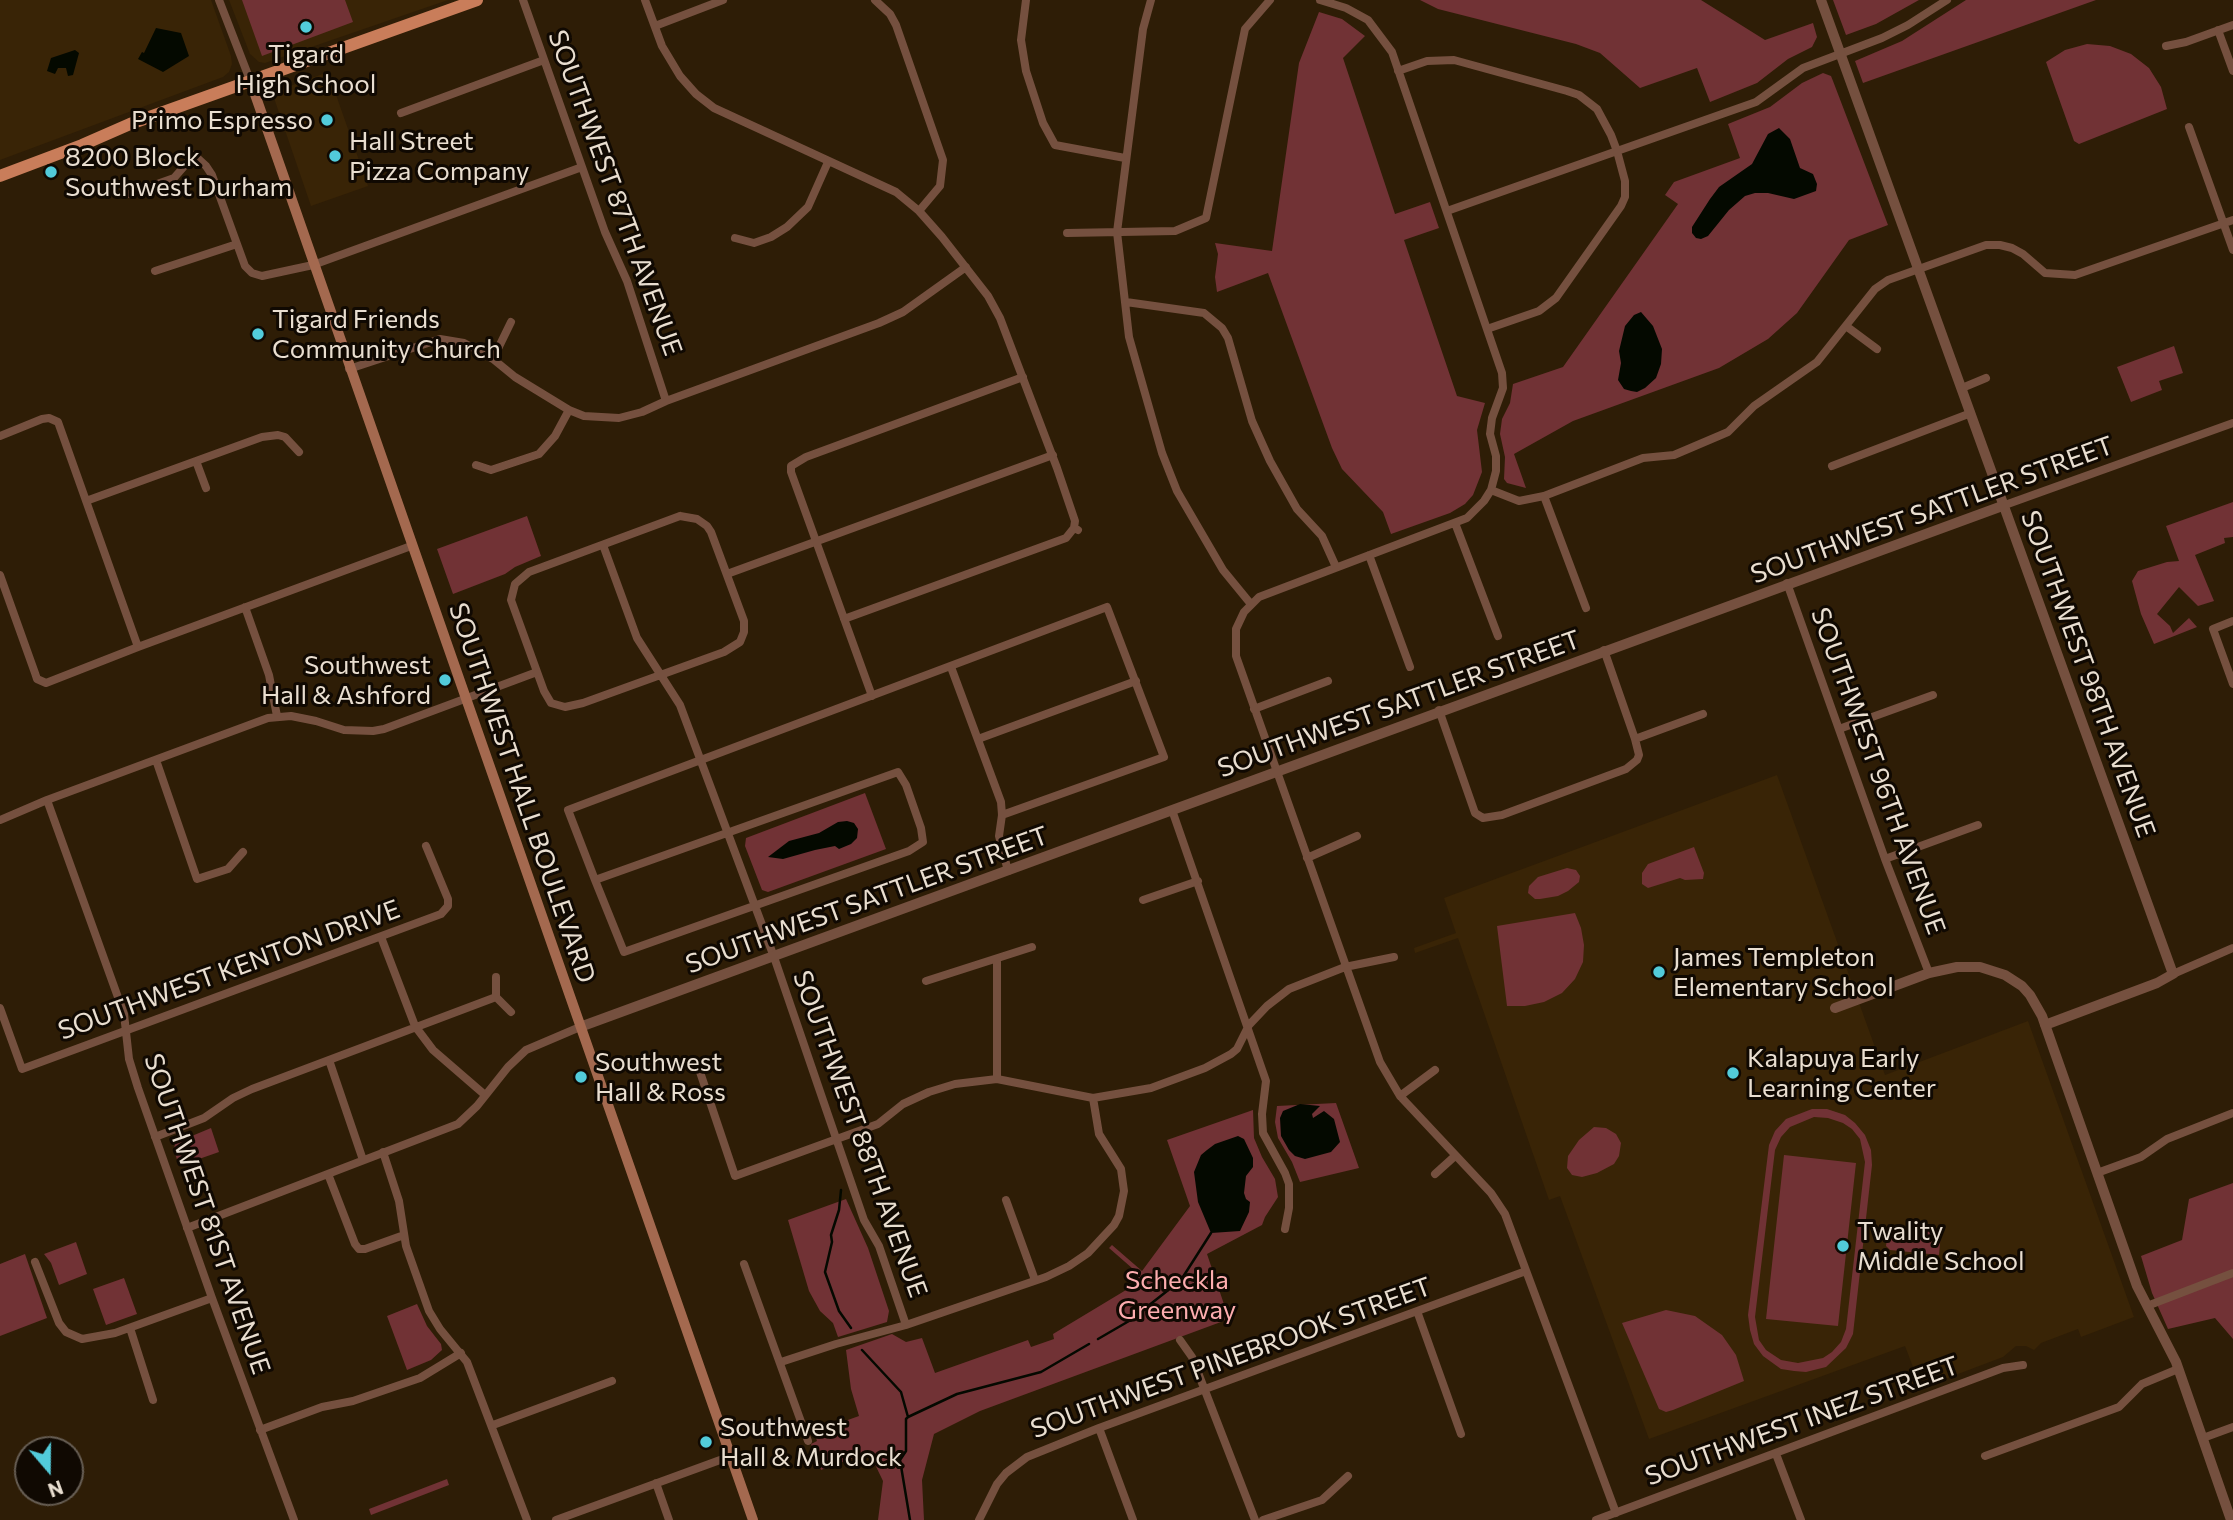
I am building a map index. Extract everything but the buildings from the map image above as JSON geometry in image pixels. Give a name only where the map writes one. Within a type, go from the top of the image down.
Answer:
[{"type":"main road","points":[[0,176],[130,124],[477,0]]},
{"type":"main road","name":"SOUTHWEST HALL BOULEVARD","points":[[250,80],[753,1520]]},
{"type":"street","points":[[219,0],[250,80]]},
{"type":"street","name":"SOUTHWEST 87TH AVENUE","points":[[523,0],[608,241],[623,271],[666,401]]},
{"type":"street","points":[[645,0],[667,56],[696,94],[714,108],[896,192],[919,211],[995,308],[1053,455],[1073,514],[1076,529],[1066,538],[844,619]]},
{"type":"street","points":[[655,26],[723,0]]},
{"type":"street","points":[[875,0],[890,14],[896,25],[943,160],[940,186],[919,211]]},
{"type":"street","points":[[1151,0],[1143,29],[1116,232],[1129,337],[1162,453],[1177,491],[1223,570],[1250,603]]},
{"type":"street","points":[[1067,233],[1175,231],[1206,218],[1245,29],[1270,0]]},
{"type":"street","points":[[1320,0],[1346,8],[1368,20],[1387,42],[1502,373],[1503,388],[1491,425],[1497,463],[1491,490],[1476,511],[1455,523],[1270,592],[1250,603],[1236,628],[1234,646],[1238,665],[1275,771],[1380,1062],[1400,1096],[1499,1204],[1616,1513]]},
{"type":"street","name":"SOUTHWEST 98TH AVENUE","points":[[1821,0],[2173,974]]},
{"type":"street","points":[[1447,211],[1756,102],[1803,68],[1882,38],[1947,0]]},
{"type":"street","points":[[1024,1],[1021,40],[1026,71],[1043,123],[1055,145],[1125,158]]},
{"type":"street","points":[[2166,46],[2186,42],[2233,25]]},
{"type":"street","points":[[2218,30],[2233,71]]},
{"type":"street","points":[[401,113],[544,60]]},
{"type":"street","points":[[1398,71],[1427,61],[1454,60],[1579,95],[1597,109],[1617,151],[1625,181],[1625,197],[1556,298],[1539,311],[1486,329]]},
{"type":"street","points":[[2189,127],[2233,250]]},
{"type":"street","points":[[129,194],[174,178],[194,155],[212,175],[245,266],[252,273],[262,276],[313,265],[582,167]]},
{"type":"street","points":[[734,238],[754,243],[787,227],[808,207],[815,196],[828,162]]},
{"type":"street","points":[[1491,490],[1519,501],[1544,496],[1643,458],[1674,455],[1728,432],[1755,406],[1817,362],[1875,289],[1888,280],[1986,245],[2012,248],[2045,273],[2075,275],[2233,220]]},
{"type":"street","points":[[155,271],[237,244]]},
{"type":"street","points":[[349,369],[440,339],[464,343],[493,359],[514,377],[569,410],[584,416],[619,418],[642,412],[879,323],[903,312],[965,267]]},
{"type":"street","points":[[1126,302],[1204,313],[1222,328],[1228,338],[1252,421],[1270,461],[1297,509],[1322,536],[1336,568]]},
{"type":"street","points":[[493,359],[511,322]]},
{"type":"street","points":[[1846,326],[1877,349]]},
{"type":"street","points":[[872,696],[791,466],[807,457],[1023,377]]},
{"type":"street","points":[[1962,388],[1986,378]]},
{"type":"street","points":[[476,465],[491,470],[539,454],[555,436],[569,410]]},
{"type":"street","points":[[1832,466],[1971,413]]},
{"type":"street","points":[[0,436],[42,419],[54,419],[61,427],[62,438],[138,647]]},
{"type":"street","name":"SOUTHWEST SATTLER STREET","points":[[580,1027],[1439,710],[2233,422]]},
{"type":"street","points":[[86,501],[271,435],[285,437],[299,452]]},
{"type":"street","points":[[727,574],[1053,455]]},
{"type":"street","points":[[196,461],[206,488]]},
{"type":"street","points":[[1544,496],[1586,608]]},
{"type":"street","points":[[691,517],[707,526],[744,621],[740,642],[724,652],[583,703],[565,707],[551,703],[511,600],[513,586],[529,572],[603,545],[675,518],[691,517]]},
{"type":"street","points":[[1455,523],[1498,636]]},
{"type":"street","name":"SOUTHWEST 88TH AVENUE","points":[[603,545],[637,638],[680,705],[774,957],[864,1220],[879,1246],[906,1325]]},
{"type":"street","points":[[0,575],[35,673],[42,682],[52,682],[138,647],[411,546]]},
{"type":"street","points":[[1370,555],[1410,667]]},
{"type":"street","name":"SOUTHWEST 96TH AVENUE","points":[[1787,583],[1885,859],[1929,973]]},
{"type":"street","points":[[246,607],[269,675],[277,716]]},
{"type":"street","points":[[595,880],[898,772],[906,785],[923,842],[909,851],[624,952],[595,880],[568,810],[1107,607],[1164,757],[1002,815]]},
{"type":"street","points":[[2233,621],[2213,629],[2233,684]]},
{"type":"street","points":[[1439,710],[1475,813],[1483,818],[1503,815],[1626,769],[1637,760],[1639,755],[1635,739],[1604,650]]},
{"type":"street","points":[[951,667],[1000,802],[1002,815],[999,836],[1008,871]]},
{"type":"street","points":[[0,820],[47,800],[277,716],[307,718],[344,730],[373,731],[537,672]]},
{"type":"street","points":[[978,739],[1136,681]]},
{"type":"street","points":[[1254,709],[1328,681]]},
{"type":"street","points":[[1839,729],[1933,695]]},
{"type":"street","points":[[1635,739],[1703,714]]},
{"type":"street","points":[[156,760],[197,879],[228,869],[243,852]]},
{"type":"street","name":"SOUTHWEST 81ST AVENUE","points":[[47,800],[124,1014],[129,1059],[155,1137],[294,1520]]},
{"type":"street","points":[[1172,810],[1249,1025],[1266,1081],[1263,1133],[1286,1173],[1289,1184],[1289,1208],[1285,1229]]},
{"type":"street","points":[[1885,859],[1979,825]]},
{"type":"street","points":[[1307,858],[1357,836]]},
{"type":"street","name":"SOUTHWEST KENTON DRIVE","points":[[0,1008],[22,1069],[381,937],[441,914],[449,906],[426,846]]},
{"type":"street","points":[[1143,900],[1198,881]]},
{"type":"street","points":[[381,937],[415,1026],[433,1050],[485,1095]]},
{"type":"street","points":[[926,981],[1032,947]]},
{"type":"street","points":[[2045,1025],[2157,982],[2233,948]]},
{"type":"street","points":[[700,1072],[735,1176],[878,1124],[903,1104],[955,1084],[997,1079],[1093,1098],[1151,1088],[1205,1068],[1237,1049],[1249,1025],[1266,1006],[1289,989],[1345,967],[1394,957]]},
{"type":"street","points":[[997,959],[997,1079]]},
{"type":"street","points":[[1835,1008],[1929,973],[1965,966],[1989,969],[2005,975],[2030,995],[2045,1025],[2134,1279],[2179,1369],[2231,1520]]},
{"type":"street","points":[[496,977],[496,997],[511,1012]]},
{"type":"street","points":[[155,1137],[204,1118],[233,1098],[252,1089],[496,997]]},
{"type":"street","points":[[187,1228],[458,1124],[477,1107],[526,1049],[580,1027]]},
{"type":"street","points":[[329,1060],[363,1160]]},
{"type":"street","points":[[1400,1096],[1435,1070]]},
{"type":"street","points":[[781,1362],[906,1325],[1055,1273],[1088,1253],[1114,1226],[1124,1191],[1121,1169],[1099,1134],[1093,1098]]},
{"type":"street","points":[[2097,1173],[2141,1157],[2166,1139],[2233,1113]]},
{"type":"street","points":[[383,1152],[399,1201],[404,1235],[434,1321],[461,1353],[472,1371],[527,1520]]},
{"type":"street","points":[[1435,1174],[1455,1156]]},
{"type":"street","points":[[328,1174],[359,1249],[404,1235]]},
{"type":"street","points":[[1006,1200],[1035,1280]]},
{"type":"street","points":[[35,1262],[59,1323],[78,1339],[89,1340],[130,1328],[212,1298]]},
{"type":"street","points":[[744,1264],[808,1441]]},
{"type":"street","name":"SOUTHWEST PINEBROOK STREET","points":[[979,1520],[997,1484],[1015,1465],[1043,1449],[1526,1271]]},
{"type":"street","points":[[2147,1306],[2233,1273]]},
{"type":"street","points":[[1417,1311],[1461,1434]]},
{"type":"street","points":[[130,1328],[152,1400]]},
{"type":"street","points":[[1180,1340],[1192,1356],[1255,1520]]},
{"type":"street","points":[[260,1430],[322,1407],[353,1401],[420,1378],[461,1353]]},
{"type":"street","name":"SOUTHWEST INEZ STREET","points":[[1596,1520],[2003,1368],[2023,1365]]},
{"type":"street","points":[[1985,1456],[2119,1407],[2142,1384],[2179,1369]]},
{"type":"street","points":[[493,1425],[611,1381]]},
{"type":"street","points":[[2203,1438],[2233,1427]]},
{"type":"street","points":[[1099,1428],[1133,1520]]},
{"type":"street","points":[[1776,1454],[1801,1520]]},
{"type":"street","points":[[556,1520],[731,1456]]},
{"type":"street","points":[[1263,1520],[1322,1500],[1348,1476]]},
{"type":"street","points":[[656,1483],[669,1520]]},
{"type":"shaded area","points":[[0,0],[211,0],[232,64],[223,77],[0,160]]},
{"type":"shaded area","name":"Tigard High School","points":[[229,0],[448,0],[265,63],[259,62],[250,54]]},
{"type":"shaded area","points":[[156,28],[181,33],[189,56],[163,72],[138,59],[142,52],[144,53]]},
{"type":"shaded area","points":[[75,50],[79,53],[73,75],[68,76],[66,68],[58,68],[55,74],[47,71],[51,58]]},
{"type":"shaded area","points":[[328,72],[368,186],[311,206],[275,95],[282,89]]},
{"type":"shaded area","points":[[1779,128],[1790,139],[1800,168],[1813,174],[1817,184],[1816,191],[1794,199],[1768,193],[1745,196],[1729,210],[1708,236],[1696,238],[1692,227],[1719,187],[1752,164],[1768,134]]},
{"type":"shaded area","points":[[1641,312],[1653,326],[1662,349],[1656,378],[1637,392],[1624,389],[1618,380],[1621,363],[1619,351],[1625,326],[1634,315]]},
{"type":"shaded area","points":[[1777,775],[1885,1075],[2028,1021],[2134,1317],[2081,1337],[2078,1329],[2041,1343],[2034,1350],[2026,1346],[2016,1346],[2003,1357],[1921,1388],[1905,1346],[1649,1439],[1560,1196],[1549,1200],[1458,938],[1415,953],[1414,948],[1456,933],[1444,898]]},
{"type":"shaded area","points":[[838,822],[854,823],[858,829],[857,838],[851,844],[839,849],[835,846],[783,859],[768,857],[789,841],[819,833]]},
{"type":"shaded area","points":[[1300,1104],[1320,1106],[1312,1114],[1313,1118],[1324,1111],[1334,1119],[1340,1142],[1331,1152],[1305,1159],[1295,1156],[1289,1150],[1281,1136],[1280,1118],[1283,1111]]},
{"type":"shaded area","points":[[1238,1136],[1244,1139],[1253,1158],[1253,1167],[1246,1176],[1244,1193],[1250,1202],[1249,1212],[1240,1231],[1211,1233],[1198,1202],[1194,1172],[1201,1155],[1207,1150],[1215,1144]]},
{"type":"green space","points":[[242,0],[345,0],[353,22],[262,56]]},
{"type":"green space","points":[[1420,0],[1701,0],[1765,40],[1813,23],[1817,37],[1812,47],[1788,59],[1757,83],[1710,102],[1697,68],[1640,88],[1600,53],[1576,44],[1438,9]]},
{"type":"green space","points":[[1833,0],[1919,0],[1876,24],[1846,35]]},
{"type":"green space","points":[[1966,0],[2096,0],[1863,83],[1855,61],[1902,41]]},
{"type":"green space","points":[[1319,12],[1342,19],[1365,36],[1343,58],[1395,214],[1430,202],[1439,228],[1404,240],[1457,396],[1485,403],[1477,430],[1482,472],[1473,495],[1465,504],[1450,513],[1391,534],[1383,512],[1342,469],[1332,448],[1268,273],[1217,292],[1215,277],[1218,254],[1215,243],[1272,251],[1299,63]]},
{"type":"green space","points":[[2087,44],[2110,46],[2131,54],[2149,68],[2161,87],[2167,109],[2079,144],[2074,141],[2046,62],[2065,50]]},
{"type":"green space","points":[[1823,73],[1831,76],[1888,225],[1849,240],[1797,313],[1768,339],[1719,368],[1573,421],[1514,454],[1526,488],[1507,483],[1504,479],[1505,457],[1500,434],[1513,384],[1563,367],[1678,204],[1665,195],[1674,182],[1740,158],[1728,124],[1770,107],[1802,83]]},
{"type":"green space","points":[[2174,346],[2183,373],[2159,381],[2162,390],[2131,402],[2117,367]]},
{"type":"green space","points":[[2233,502],[2233,537],[2224,538],[2225,543],[2195,555],[2214,601],[2198,606],[2179,587],[2157,614],[2170,626],[2173,633],[2189,618],[2197,627],[2154,644],[2141,614],[2132,581],[2138,571],[2179,561],[2166,526]]},
{"type":"green space","points":[[527,516],[541,556],[505,574],[453,594],[437,549]]},
{"type":"green space","points":[[865,793],[886,849],[768,892],[762,890],[745,846],[746,838]]},
{"type":"green space","points":[[1694,847],[1704,873],[1703,879],[1680,878],[1648,888],[1642,884],[1642,873],[1648,864]]},
{"type":"green space","points":[[1567,868],[1576,870],[1580,876],[1579,882],[1568,891],[1540,899],[1535,899],[1528,893],[1529,886],[1538,877]]},
{"type":"green space","points":[[1575,913],[1584,945],[1583,962],[1575,979],[1562,993],[1544,1002],[1507,1006],[1497,926]]},
{"type":"green space","points":[[1336,1103],[1359,1168],[1300,1182],[1278,1138],[1275,1122],[1277,1106]]},
{"type":"green space","points":[[1812,1109],[1827,1109],[1845,1115],[1865,1135],[1871,1150],[1872,1165],[1853,1334],[1846,1348],[1826,1367],[1806,1372],[1781,1369],[1763,1356],[1754,1344],[1748,1315],[1769,1145],[1775,1131],[1786,1119]],"holes":[[[1814,1117],[1828,1118],[1852,1129],[1860,1139],[1865,1162],[1846,1329],[1841,1342],[1832,1352],[1823,1358],[1798,1363],[1781,1360],[1766,1350],[1759,1340],[1755,1317],[1775,1150],[1790,1127]]]},
{"type":"green space","name":"Scheckla Greenway","points":[[1253,1110],[1254,1138],[1275,1179],[1278,1197],[1262,1225],[1207,1254],[1229,1319],[980,1411],[934,1434],[922,1480],[924,1520],[878,1520],[883,1481],[869,1452],[821,1470],[811,1444],[817,1441],[814,1432],[859,1416],[851,1389],[846,1350],[892,1334],[906,1342],[922,1338],[935,1373],[1028,1340],[1031,1347],[1054,1339],[1053,1334],[1131,1287],[1140,1275],[1109,1248],[1112,1245],[1142,1271],[1190,1206],[1167,1140]]},
{"type":"green space","points":[[1594,1127],[1606,1128],[1616,1134],[1621,1143],[1619,1156],[1614,1164],[1597,1173],[1582,1177],[1572,1175],[1567,1168],[1568,1156],[1579,1140]]},
{"type":"green space","points":[[211,1128],[219,1152],[179,1166],[174,1150],[175,1143]]},
{"type":"green space","points":[[1784,1155],[1856,1163],[1838,1326],[1766,1319]]},
{"type":"green space","points":[[2233,1183],[2233,1339],[2215,1318],[2168,1329],[2152,1293],[2141,1256],[2182,1240],[2189,1199]]},
{"type":"green space","points":[[846,1199],[868,1248],[889,1311],[887,1322],[838,1337],[833,1323],[820,1311],[809,1291],[788,1220]]},
{"type":"green space","points":[[1893,1227],[1941,1232],[1939,1255],[1890,1250],[1886,1246],[1888,1231]]},
{"type":"green space","points":[[76,1242],[87,1274],[59,1285],[51,1263],[44,1254]]},
{"type":"green space","points":[[25,1254],[47,1318],[0,1336],[0,1264]]},
{"type":"green space","points":[[124,1278],[137,1314],[106,1325],[93,1289]]},
{"type":"green space","points":[[417,1304],[442,1350],[431,1360],[407,1370],[387,1316]]},
{"type":"green space","points":[[1666,1310],[1695,1316],[1722,1335],[1736,1355],[1744,1381],[1673,1410],[1666,1412],[1659,1409],[1622,1323]]},
{"type":"green space","points":[[447,1479],[449,1485],[371,1515],[369,1509]]},
{"type":"waterway","points":[[841,1190],[825,1272],[839,1311],[851,1328]]},
{"type":"waterway","points":[[1098,1339],[1129,1321],[1181,1280],[1211,1233]]},
{"type":"waterway","points":[[908,1417],[957,1394],[1041,1372],[1089,1344]]},
{"type":"waterway","points":[[862,1350],[901,1392],[908,1417],[906,1451],[900,1460],[910,1520]]},
{"type":"place","name":"Tigard High School","points":[[306,27]]},
{"type":"place","name":"Primo Espresso","points":[[327,120]]},
{"type":"place","name":"Hall Street Pizza Company","points":[[335,156]]},
{"type":"place","name":"8200 Block Southwest Durham","points":[[51,172]]},
{"type":"place","name":"Tigard Friends Community Church","points":[[258,334]]},
{"type":"place","name":"Southwest Hall & Ashford","points":[[445,680]]},
{"type":"place","name":"James Templeton Elementary School","points":[[1659,972]]},
{"type":"place","name":"Kalapuya Early Learning Center","points":[[1733,1073]]},
{"type":"place","name":"Southwest Hall & Ross","points":[[581,1077]]},
{"type":"place","name":"Twality Middle School","points":[[1843,1246]]},
{"type":"place","name":"Southwest Hall & Murdock","points":[[706,1442]]}]
